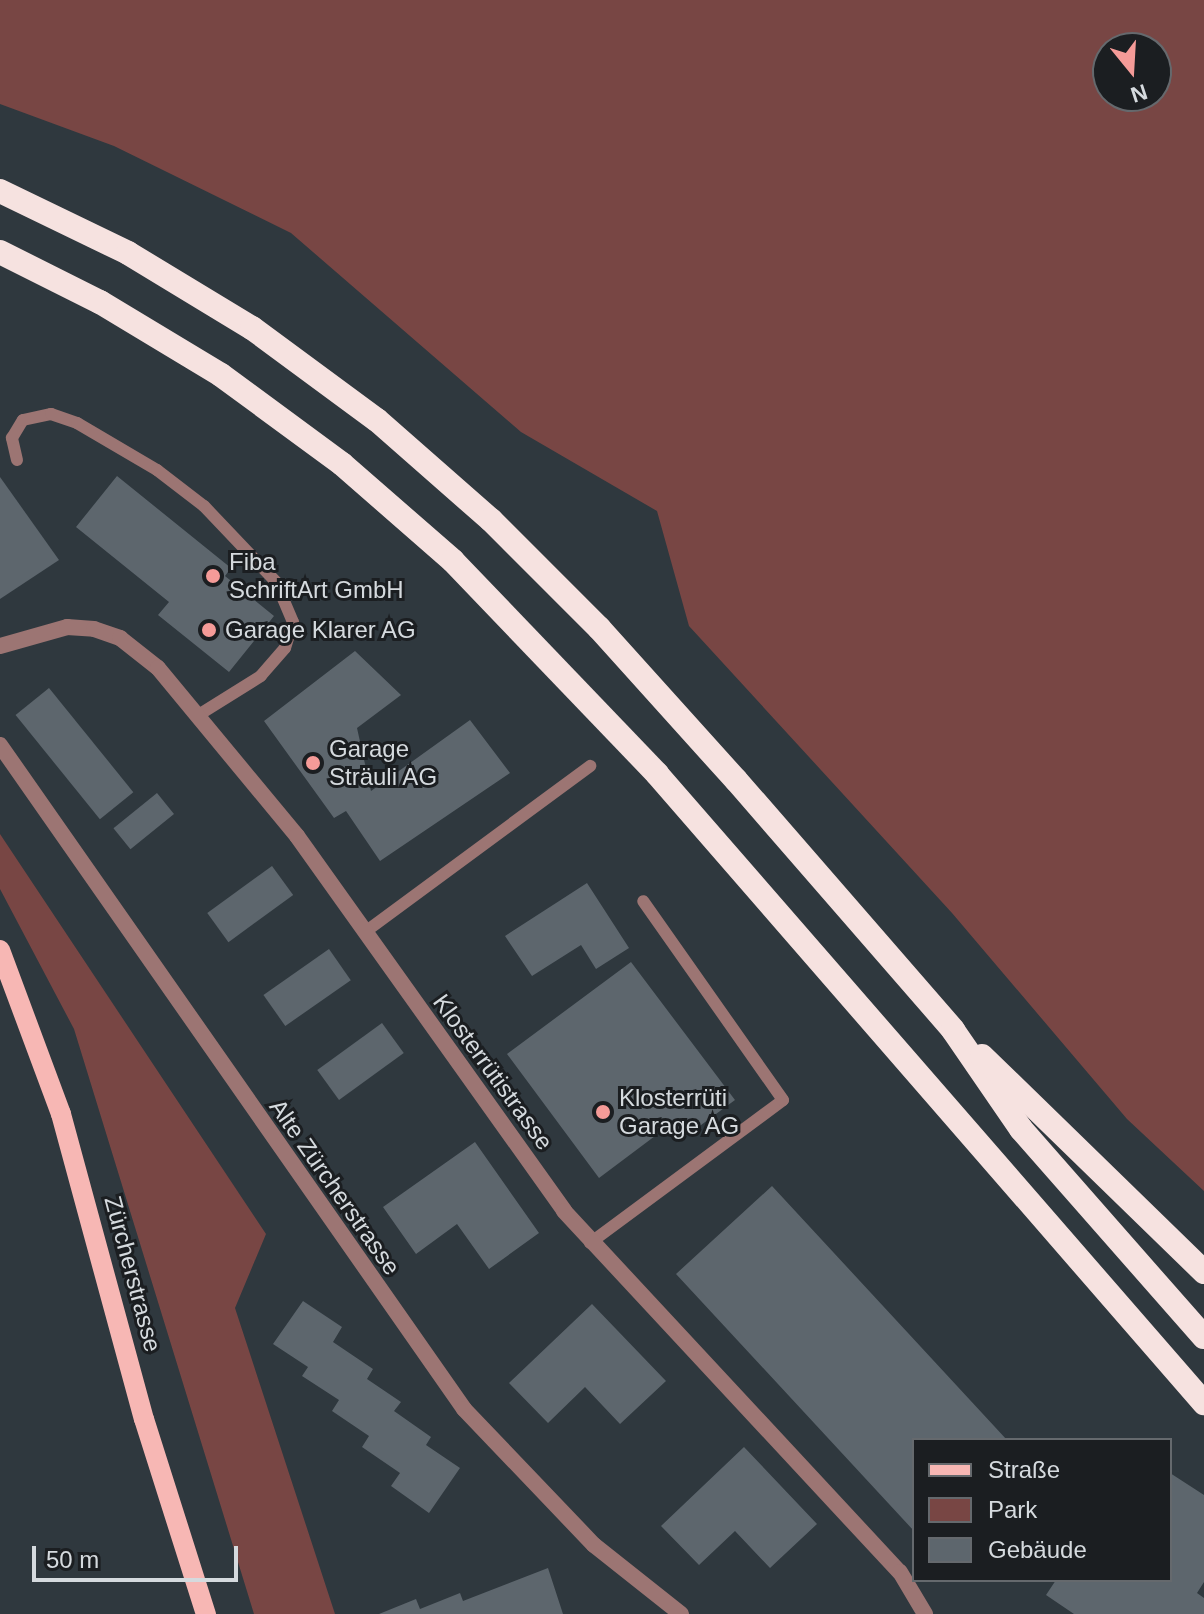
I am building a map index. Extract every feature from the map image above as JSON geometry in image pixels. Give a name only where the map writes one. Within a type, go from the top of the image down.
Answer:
[{"type":"highway","points":[[0,191],[128,253],[240,321],[316,373],[435,470],[639,671],[953,1030],[1021,1129],[1204,1337]]},
{"type":"highway","points":[[0,252],[100,302],[221,375],[342,464],[453,561],[647,763],[1204,1403]]},
{"type":"highway","points":[[953,1030],[1043,1110],[1204,1272]]},
{"type":"main road","name":"Zürcherstrasse","points":[[0,950],[66,1129],[144,1419],[206,1614]]},
{"type":"street","name":"Klosterrütistrasse","points":[[0,646],[67,627],[94,629],[140,651],[200,714],[269,799],[590,1243],[900,1572],[925,1614]]},
{"type":"street","name":"Alte Zürcherstrasse","points":[[0,745],[464,1409],[584,1535],[681,1614]]},
{"type":"lane","points":[[17,460],[12,438],[23,420],[51,414],[77,423],[145,462],[204,506],[276,582],[292,610],[285,648],[261,676],[200,714]]},
{"type":"lane","points":[[365,932],[590,766]]},
{"type":"lane","points":[[590,1243],[783,1100],[643,901]]},
{"type":"green space","points":[[0,0],[1204,0],[1204,1191],[1127,1119],[952,913],[689,626],[657,511],[521,432],[291,233],[114,146],[0,104]]},
{"type":"green space","points":[[0,834],[266,1234],[235,1308],[335,1614],[254,1614],[74,1029],[0,889]]},
{"type":"building","points":[[117,476],[231,568],[225,576],[274,616],[229,672],[158,615],[169,602],[76,527]]},
{"type":"building","points":[[0,477],[59,560],[0,599]]},
{"type":"building","points":[[355,651],[401,695],[357,728],[371,791],[470,720],[510,773],[380,861],[346,811],[334,818],[264,721]]},
{"type":"building","points":[[49,688],[133,792],[100,819],[16,715]]},
{"type":"building","points":[[157,793],[174,814],[130,849],[113,828]]},
{"type":"building","points":[[272,866],[293,895],[228,942],[207,913]]},
{"type":"building","points":[[587,883],[629,948],[596,969],[581,945],[532,976],[505,936]]},
{"type":"building","points":[[329,949],[351,980],[285,1026],[263,995]]},
{"type":"building","points":[[631,962],[735,1100],[678,1142],[667,1127],[599,1178],[507,1054]]},
{"type":"building","points":[[382,1023],[404,1053],[339,1100],[317,1070]]},
{"type":"building","points":[[475,1142],[539,1233],[489,1269],[457,1224],[416,1254],[383,1207]]},
{"type":"building","points":[[772,1186],[1005,1438],[912,1438],[912,1529],[676,1274]]},
{"type":"building","points":[[303,1301],[342,1327],[333,1342],[373,1369],[367,1379],[401,1402],[394,1411],[431,1437],[426,1445],[460,1468],[429,1513],[391,1486],[400,1473],[362,1447],[369,1436],[332,1411],[339,1400],[302,1376],[308,1367],[273,1344]]},
{"type":"building","points":[[592,1304],[666,1381],[620,1424],[585,1387],[548,1423],[509,1383]]},
{"type":"building","points":[[744,1447],[817,1524],[770,1568],[735,1531],[699,1565],[661,1526]]},
{"type":"building","points":[[1172,1474],[1204,1495],[1204,1582],[1197,1593],[1204,1598],[1204,1614],[1074,1614],[1046,1595],[1055,1582],[1172,1582]]},
{"type":"building","points":[[548,1568],[563,1614],[379,1614],[416,1599],[420,1609],[460,1593],[463,1601]]},
{"type":"place","name":"Fiba SchriftArt GmbH","points":[[213,576]]},
{"type":"place","name":"Garage Klarer AG","points":[[209,630]]},
{"type":"place","name":"Garage Sträuli AG","points":[[313,763]]},
{"type":"place","name":"Klosterrüti Garage AG","points":[[603,1112]]}]
